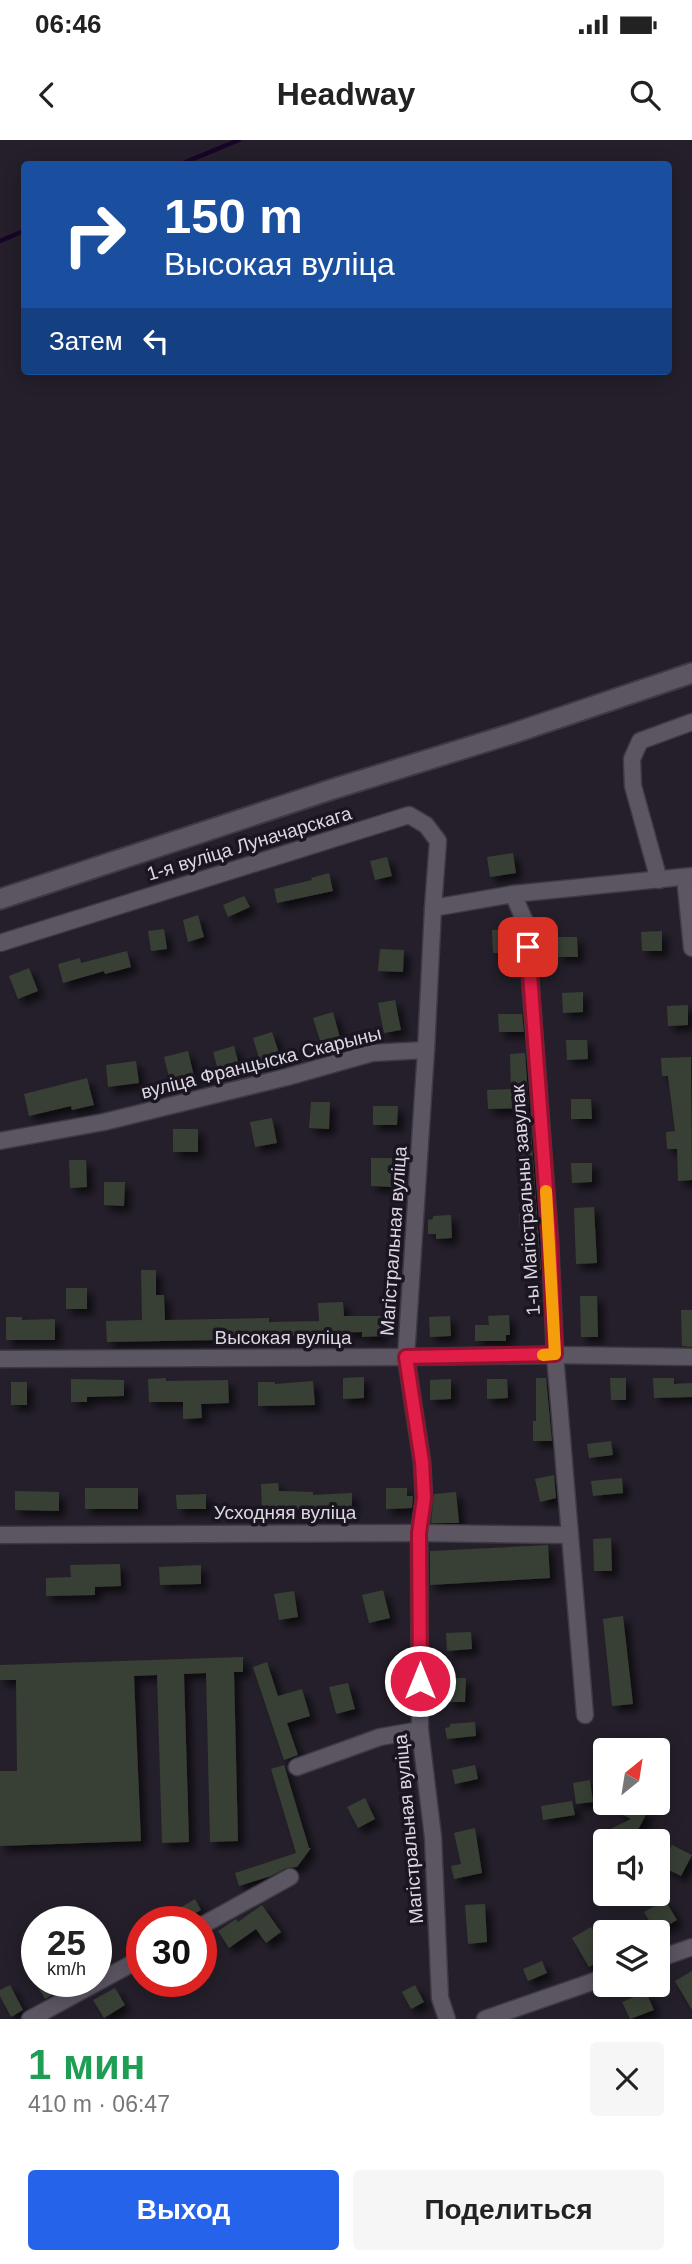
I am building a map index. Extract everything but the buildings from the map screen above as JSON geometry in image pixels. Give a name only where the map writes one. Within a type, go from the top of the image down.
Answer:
[{"type":"street","points":[[0,899],[692,673]]},
{"type":"street","points":[[659,880],[634,786],[632,759],[640,741],[692,722]]},
{"type":"street","name":"1-я вуліца Луначарскага","points":[[0,943],[410,815],[426,825],[438,841],[433,908]]},
{"type":"street","points":[[426,1050],[433,908],[513,894],[689,876],[692,948]]},
{"type":"street","name":"1-ы Магістральны завулак","points":[[513,894],[526,924],[550,1242],[555,1354],[585,1715]]},
{"type":"street","name":"вуліца Францыска Скарыны","points":[[0,1141],[104,1122],[372,1053],[426,1050]]},
{"type":"street","name":"Магістральная вуліца","points":[[426,1050],[406,1357],[422,1462],[424,1498],[419,1533],[420,1730],[433,1837],[440,1998],[447,2019]]},
{"type":"street","name":"Высокая вуліца","points":[[0,1359],[555,1354],[692,1357]]},
{"type":"street","name":"Усходняя вуліца","points":[[0,1535],[570,1535]]},
{"type":"street","points":[[297,1767],[380,1737],[420,1730]]},
{"type":"street","points":[[217,1917],[290,1877]]},
{"type":"street","points":[[670,1955],[692,1947]]},
{"type":"street","points":[[30,2019],[126,1967]]},
{"type":"street","points":[[485,2019],[593,1982]]},
{"type":"waterway","points":[[188,161],[239,140]]},
{"type":"waterway","points":[[0,241],[21,232]]},
{"type":"slow traffic","points":[[543,1355],[555,1354],[546,1191]]},
{"type":"route","points":[[420,1681],[419,1533],[424,1498],[422,1462],[406,1357],[555,1354],[550,1242],[528,947]]}]
